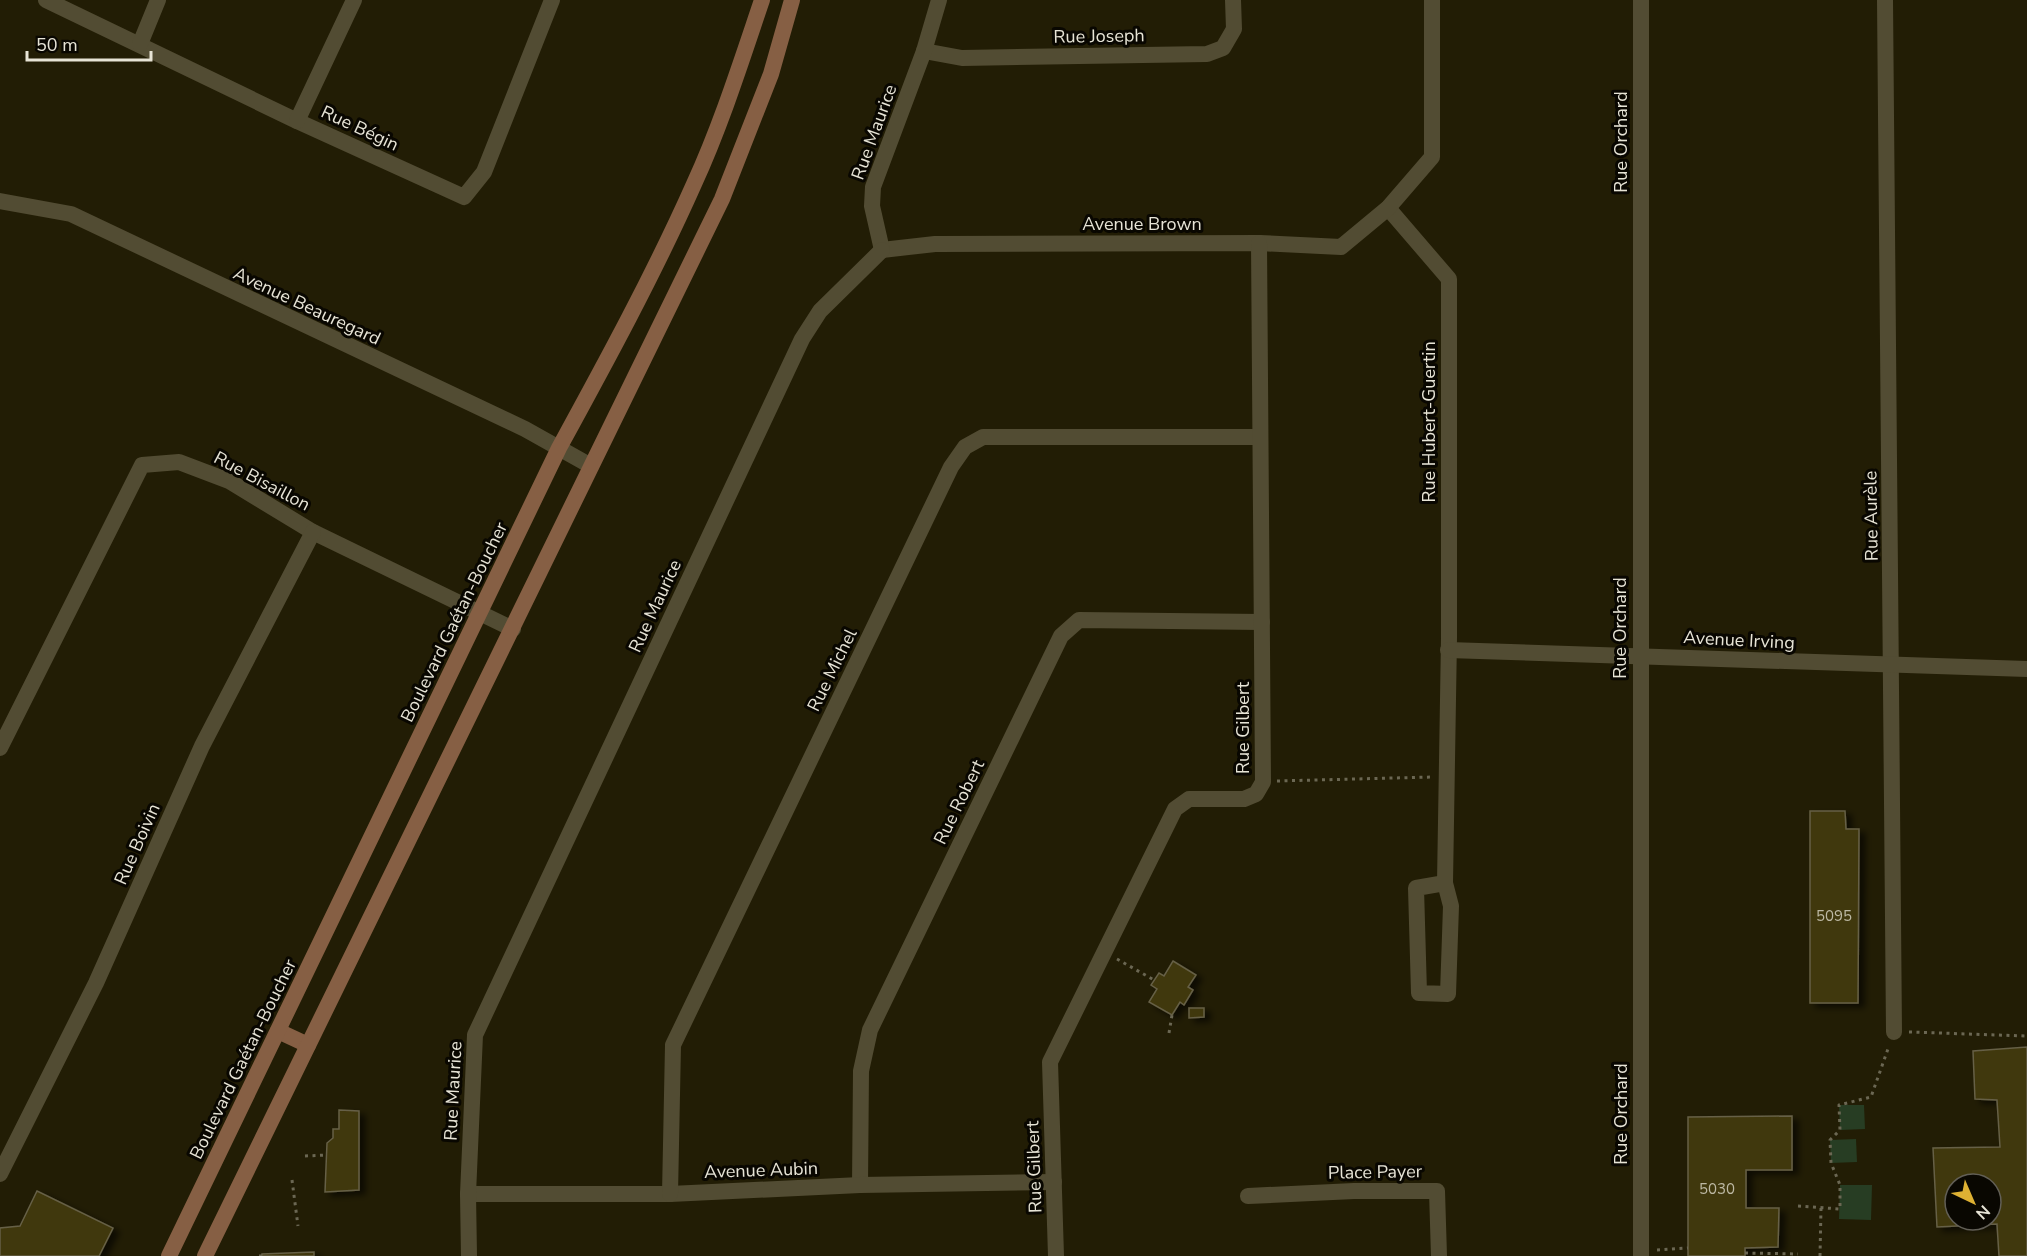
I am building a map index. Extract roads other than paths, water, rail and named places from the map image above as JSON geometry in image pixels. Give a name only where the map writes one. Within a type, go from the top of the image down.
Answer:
[{"type":"main road","name":"Boulevard Gaétan-Boucher","points":[[169,1256],[481,614],[559,448],[610,354],[694,184],[723,112],[762,0]]},
{"type":"main road","points":[[205,1256],[722,199],[771,74],[792,0]]},
{"type":"main road","points":[[278,1031],[308,1045]]},
{"type":"street","name":"Rue Bégin","points":[[46,0],[297,121],[464,197],[484,172],[552,0]]},
{"type":"street","points":[[140,44],[158,0]]},
{"type":"street","points":[[297,121],[354,0]]},
{"type":"street","name":"Rue Maurice","points":[[469,1256],[468,1194],[475,1035],[802,339],[820,311],[882,250],[872,206],[873,187],[924,51],[939,0]]},
{"type":"street","name":"Rue Joseph","points":[[924,51],[962,58],[1207,54],[1223,48],[1234,29],[1233,0]]},
{"type":"street","points":[[1388,208],[1432,157],[1432,0]]},
{"type":"street","name":"Rue Orchard","points":[[1641,0],[1641,1253]]},
{"type":"street","name":"Rue Aurèle","points":[[1885,0],[1894,1032]]},
{"type":"street","name":"Avenue Beauregard","points":[[0,201],[70,214],[514,424],[591,466]]},
{"type":"street","name":"Avenue Brown","points":[[882,250],[935,244],[1259,243],[1341,247],[1388,208]]},
{"type":"street","name":"Rue Hubert-Guertin","points":[[1388,208],[1449,279],[1449,650],[1445,883],[1451,906],[1448,993],[1419,993],[1416,888],[1445,883]]},
{"type":"street","name":"Rue Gilbert","points":[[1056,1256],[1050,1062],[1175,809],[1189,799],[1244,799],[1256,794],[1263,782],[1259,243]]},
{"type":"street","name":"Rue Michel","points":[[670,1194],[673,1045],[951,467],[965,447],[983,437],[1259,437]]},
{"type":"street","name":"Rue Bisaillon","points":[[0,748],[142,465],[179,462],[229,481],[313,532],[513,629]]},
{"type":"street","name":"Rue Boivin","points":[[0,1174],[96,983],[202,746],[313,532]]},
{"type":"street","name":"Rue Robert","points":[[860,1185],[861,1071],[870,1030],[1060,636],[1079,620],[1262,622]]},
{"type":"street","name":"Avenue Irving","points":[[1449,650],[1640,655],[1892,667],[2027,669]]},
{"type":"street","name":"Avenue Aubin","points":[[468,1194],[670,1194],[860,1185],[1054,1182]]},
{"type":"street","name":"Place Payer","points":[[1248,1196],[1354,1191],[1437,1191],[1439,1256]]}]
